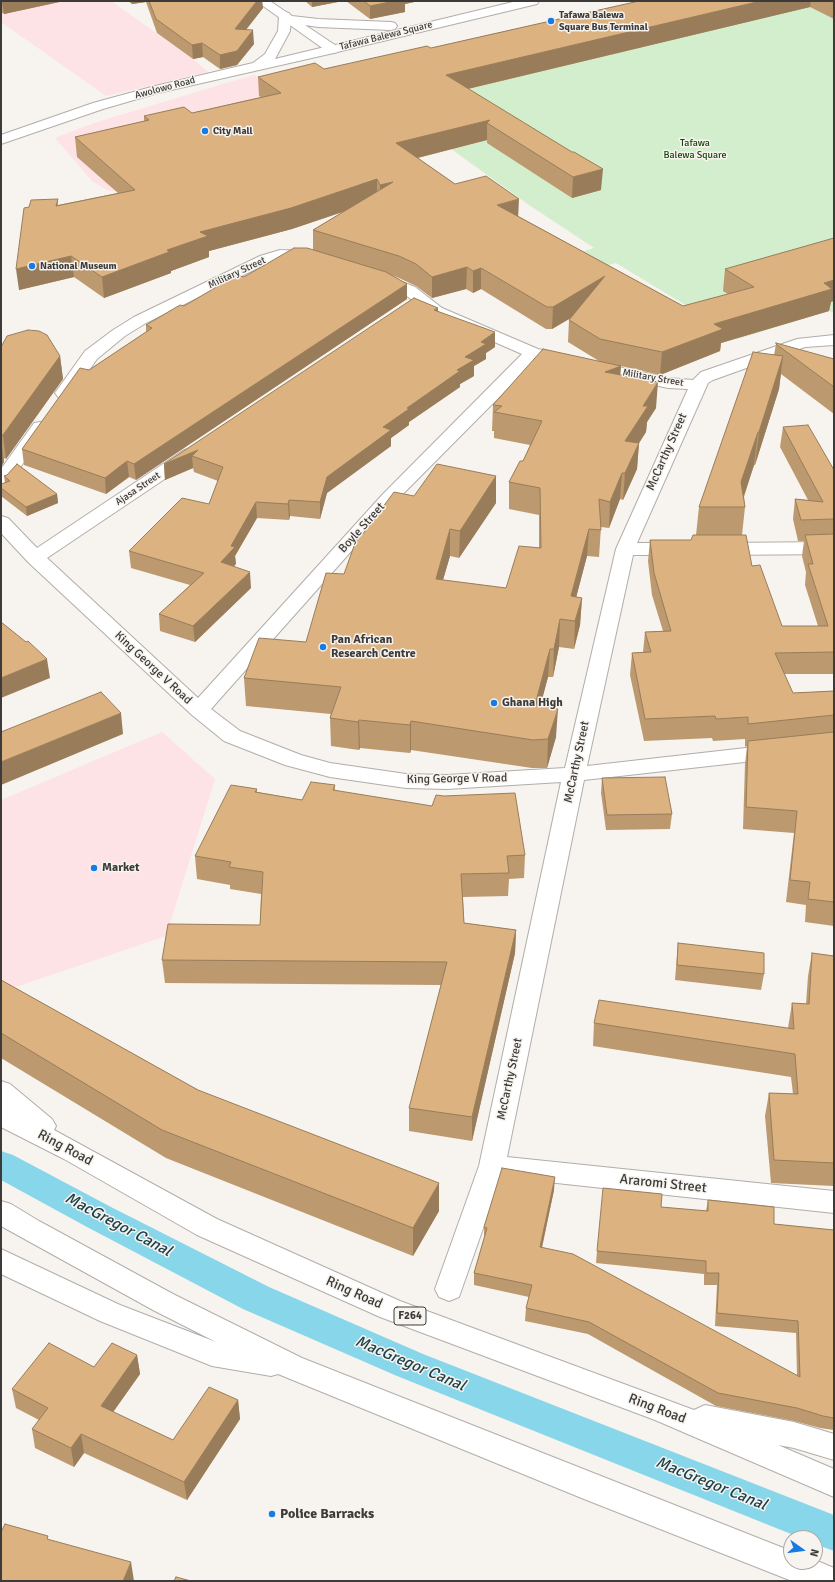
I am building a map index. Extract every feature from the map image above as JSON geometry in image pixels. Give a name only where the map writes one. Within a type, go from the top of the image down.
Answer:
[{"type":"main road","points":[[262,1],[333,49]]},
{"type":"main road","name":"Tafawa Balewa Square","points":[[333,49],[533,1]]},
{"type":"main road","points":[[285,16],[318,23],[353,26],[426,26]]},
{"type":"main road","points":[[258,66],[270,56],[284,30],[285,16]]},
{"type":"main road","name":"Awolowo Road","points":[[1,140],[98,106],[155,90],[333,49]]},
{"type":"main road","name":"Military Street","points":[[1,479],[8,472],[91,355],[119,333],[140,320],[265,259],[294,255],[309,256],[323,260]]},
{"type":"main road","name":"Military Street","points":[[365,273],[393,282],[408,290],[414,303],[533,353],[668,383],[698,385]]},
{"type":"main road","name":"McCarthy Street","points":[[449,1289],[492,1166],[574,774],[625,549],[701,380],[707,376],[803,342],[834,340]]},
{"type":"main road","name":"Boyle Street","points":[[199,710],[389,498],[533,353]]},
{"type":"main road","name":"Ajasa Street","points":[[35,558],[206,443]]},
{"type":"main road","name":"King George V Road","points":[[1,522],[35,558],[199,710],[232,736],[293,760],[330,770],[406,781],[447,782],[574,774],[834,745]]},
{"type":"main road","points":[[625,549],[834,548]]},
{"type":"main road","points":[[1,1091],[73,1152]]},
{"type":"main road","name":"Ring Road","points":[[1,1115],[73,1152],[207,1227],[383,1306],[666,1411],[834,1483]]},
{"type":"main road","name":"Araromi Street","points":[[492,1166],[834,1202]]},
{"type":"main road","points":[[1,1212],[29,1229],[156,1298],[292,1367],[595,1489],[830,1581]]},
{"type":"main road","points":[[1,1260],[110,1313],[212,1354],[292,1367]]},
{"type":"main road","points":[[666,1411],[794,1435],[834,1447]]},
{"type":"shaded area","points":[[1,1],[111,1],[193,59],[208,72],[106,96],[1,22]]},
{"type":"shaded area","name":"City Mall","points":[[255,75],[289,98],[123,191],[109,191],[92,181],[55,138],[94,123]]},
{"type":"shaded area","name":"Market","points":[[162,732],[215,779],[166,936],[1,992],[1,800]]},
{"type":"green space","name":"Tafawa Balewa Square","points":[[834,1],[834,313],[829,311],[737,339],[710,320],[616,263],[586,271],[565,257],[594,248],[529,205],[451,149],[422,156],[427,65]]},
{"type":"building","points":[[149,1],[257,1],[235,29],[253,30],[237,51],[220,55],[202,43],[192,45],[156,19]]},
{"type":"building","points":[[364,1],[395,1],[370,6]]},
{"type":"building","points":[[639,1],[761,1],[446,75],[572,152],[603,169],[573,177],[487,123],[490,120],[396,143],[455,184],[486,176],[519,199],[497,205],[683,306],[754,287],[725,269],[834,238],[834,280],[824,283],[832,289],[714,324],[723,329],[662,352],[600,339],[569,320],[605,276],[553,307],[547,307],[481,268],[473,271],[467,267],[432,277],[416,264],[399,256],[313,230],[393,182],[380,185],[377,179],[291,208],[200,232],[208,236],[167,250],[169,252],[102,277],[71,256],[16,269],[24,208],[29,207],[31,200],[58,199],[56,206],[135,190],[75,137],[149,120],[144,116],[184,107],[192,113],[281,93],[258,77],[315,63],[324,69],[427,46],[431,48]]},
{"type":"building","points":[[294,248],[307,248],[386,272],[407,284],[134,464],[127,461],[105,478],[22,449],[80,368],[89,370],[152,328],[146,325],[180,305],[184,306],[237,275],[244,277]]},
{"type":"building","points":[[414,298],[438,308],[434,310],[495,332],[481,342],[486,344],[465,357],[474,360],[457,370],[460,371],[407,408],[409,409],[383,427],[391,430],[327,477],[320,502],[289,500],[288,504],[256,502],[231,546],[235,547],[221,562],[250,572],[193,626],[159,614],[204,573],[129,551],[182,498],[209,504],[223,467],[192,456],[198,450],[164,464]]},
{"type":"building","points":[[28,330],[39,331],[47,335],[60,356],[3,435],[1,435],[1,347],[7,336]]},
{"type":"building","points":[[776,344],[834,359],[834,387]]},
{"type":"building","points":[[543,349],[621,366],[605,372],[658,382],[643,406],[648,406],[625,441],[639,443],[625,473],[622,473],[610,502],[599,499],[601,530],[589,529],[571,596],[582,598],[575,621],[560,619],[554,649],[550,649],[535,705],[558,709],[548,739],[533,740],[411,721],[410,725],[359,720],[358,722],[330,718],[341,687],[244,678],[259,638],[306,642],[326,573],[344,574],[358,535],[362,535],[394,492],[414,496],[437,464],[496,476],[460,531],[450,529],[436,579],[506,588],[519,546],[541,548],[540,488],[509,482],[520,461],[523,461],[542,421],[494,412],[502,406],[493,405]]},
{"type":"building","points":[[753,352],[783,356],[759,432],[741,482],[745,507],[699,507]]},
{"type":"building","points":[[808,425],[834,470],[834,519],[801,520],[795,499],[823,502],[783,427]]},
{"type":"building","points":[[17,464],[57,494],[26,507],[1,488],[1,484],[10,481],[4,476],[7,475]]},
{"type":"building","points":[[834,534],[834,652],[775,653],[793,693],[834,691],[834,715],[748,724],[748,717],[716,719],[715,716],[645,719],[632,653],[651,652],[645,632],[671,631],[654,573],[650,540],[691,540],[693,535],[746,535],[752,566],[760,565],[782,626],[828,626],[808,564],[813,564],[805,535]]},
{"type":"building","points":[[1,622],[26,642],[28,641],[47,659],[1,678]]},
{"type":"building","points":[[101,692],[121,713],[1,762],[1,732]]},
{"type":"building","points":[[834,732],[834,902],[808,899],[810,882],[790,880],[797,811],[746,807],[748,741]]},
{"type":"building","points":[[665,777],[672,814],[607,815],[602,778]]},
{"type":"building","points":[[311,782],[335,785],[333,790],[432,806],[436,795],[444,796],[515,793],[525,855],[507,856],[509,873],[461,874],[464,923],[516,930],[472,1117],[409,1108],[447,962],[162,960],[168,924],[260,925],[263,872],[229,867],[231,862],[195,856],[231,785],[257,789],[255,792],[302,800]]},
{"type":"building","points":[[678,943],[764,953],[764,974],[677,965]]},
{"type":"building","points":[[812,953],[834,956],[834,1163],[774,1160],[769,1093],[798,1094],[795,1054],[594,1023],[599,1000],[794,1029],[792,1003],[809,1004]]},
{"type":"building","points":[[1,980],[198,1090],[439,1183],[413,1228],[162,1130],[1,1033]]},
{"type":"building","points":[[502,1168],[555,1177],[540,1247],[573,1254],[800,1377],[798,1321],[717,1313],[719,1273],[706,1273],[706,1261],[597,1251],[603,1188],[662,1194],[661,1207],[708,1211],[708,1200],[774,1207],[774,1224],[834,1230],[834,1418],[797,1408],[718,1393],[589,1322],[526,1308],[532,1285],[474,1273],[487,1228],[484,1227]]},
{"type":"building","points":[[49,1343],[94,1367],[112,1343],[137,1355],[101,1406],[173,1440],[209,1387],[238,1400],[184,1482],[81,1434],[71,1448],[32,1429],[48,1408],[12,1389]]},
{"type":"building","points":[[5,1524],[48,1536],[47,1539],[131,1562],[123,1581],[1,1581],[1,1532]]},
{"type":"building","points":[[176,1577],[191,1581],[174,1581]]},
{"type":"waterway","name":"MacGregor Canal","points":[[1,1164],[99,1217],[256,1298],[410,1365],[834,1533]]},
{"type":"place","name":"Tafawa Balewa Square Bus Terminal","points":[[551,21]]},
{"type":"place","name":"City Mall","points":[[205,131]]},
{"type":"place","name":"National Museum","points":[[32,266]]},
{"type":"place","name":"Pan African Research Centre","points":[[323,647]]},
{"type":"place","name":"Ghana High","points":[[494,703]]},
{"type":"place","name":"Market","points":[[94,868]]},
{"type":"place","name":"Police Barracks","points":[[272,1514]]}]
